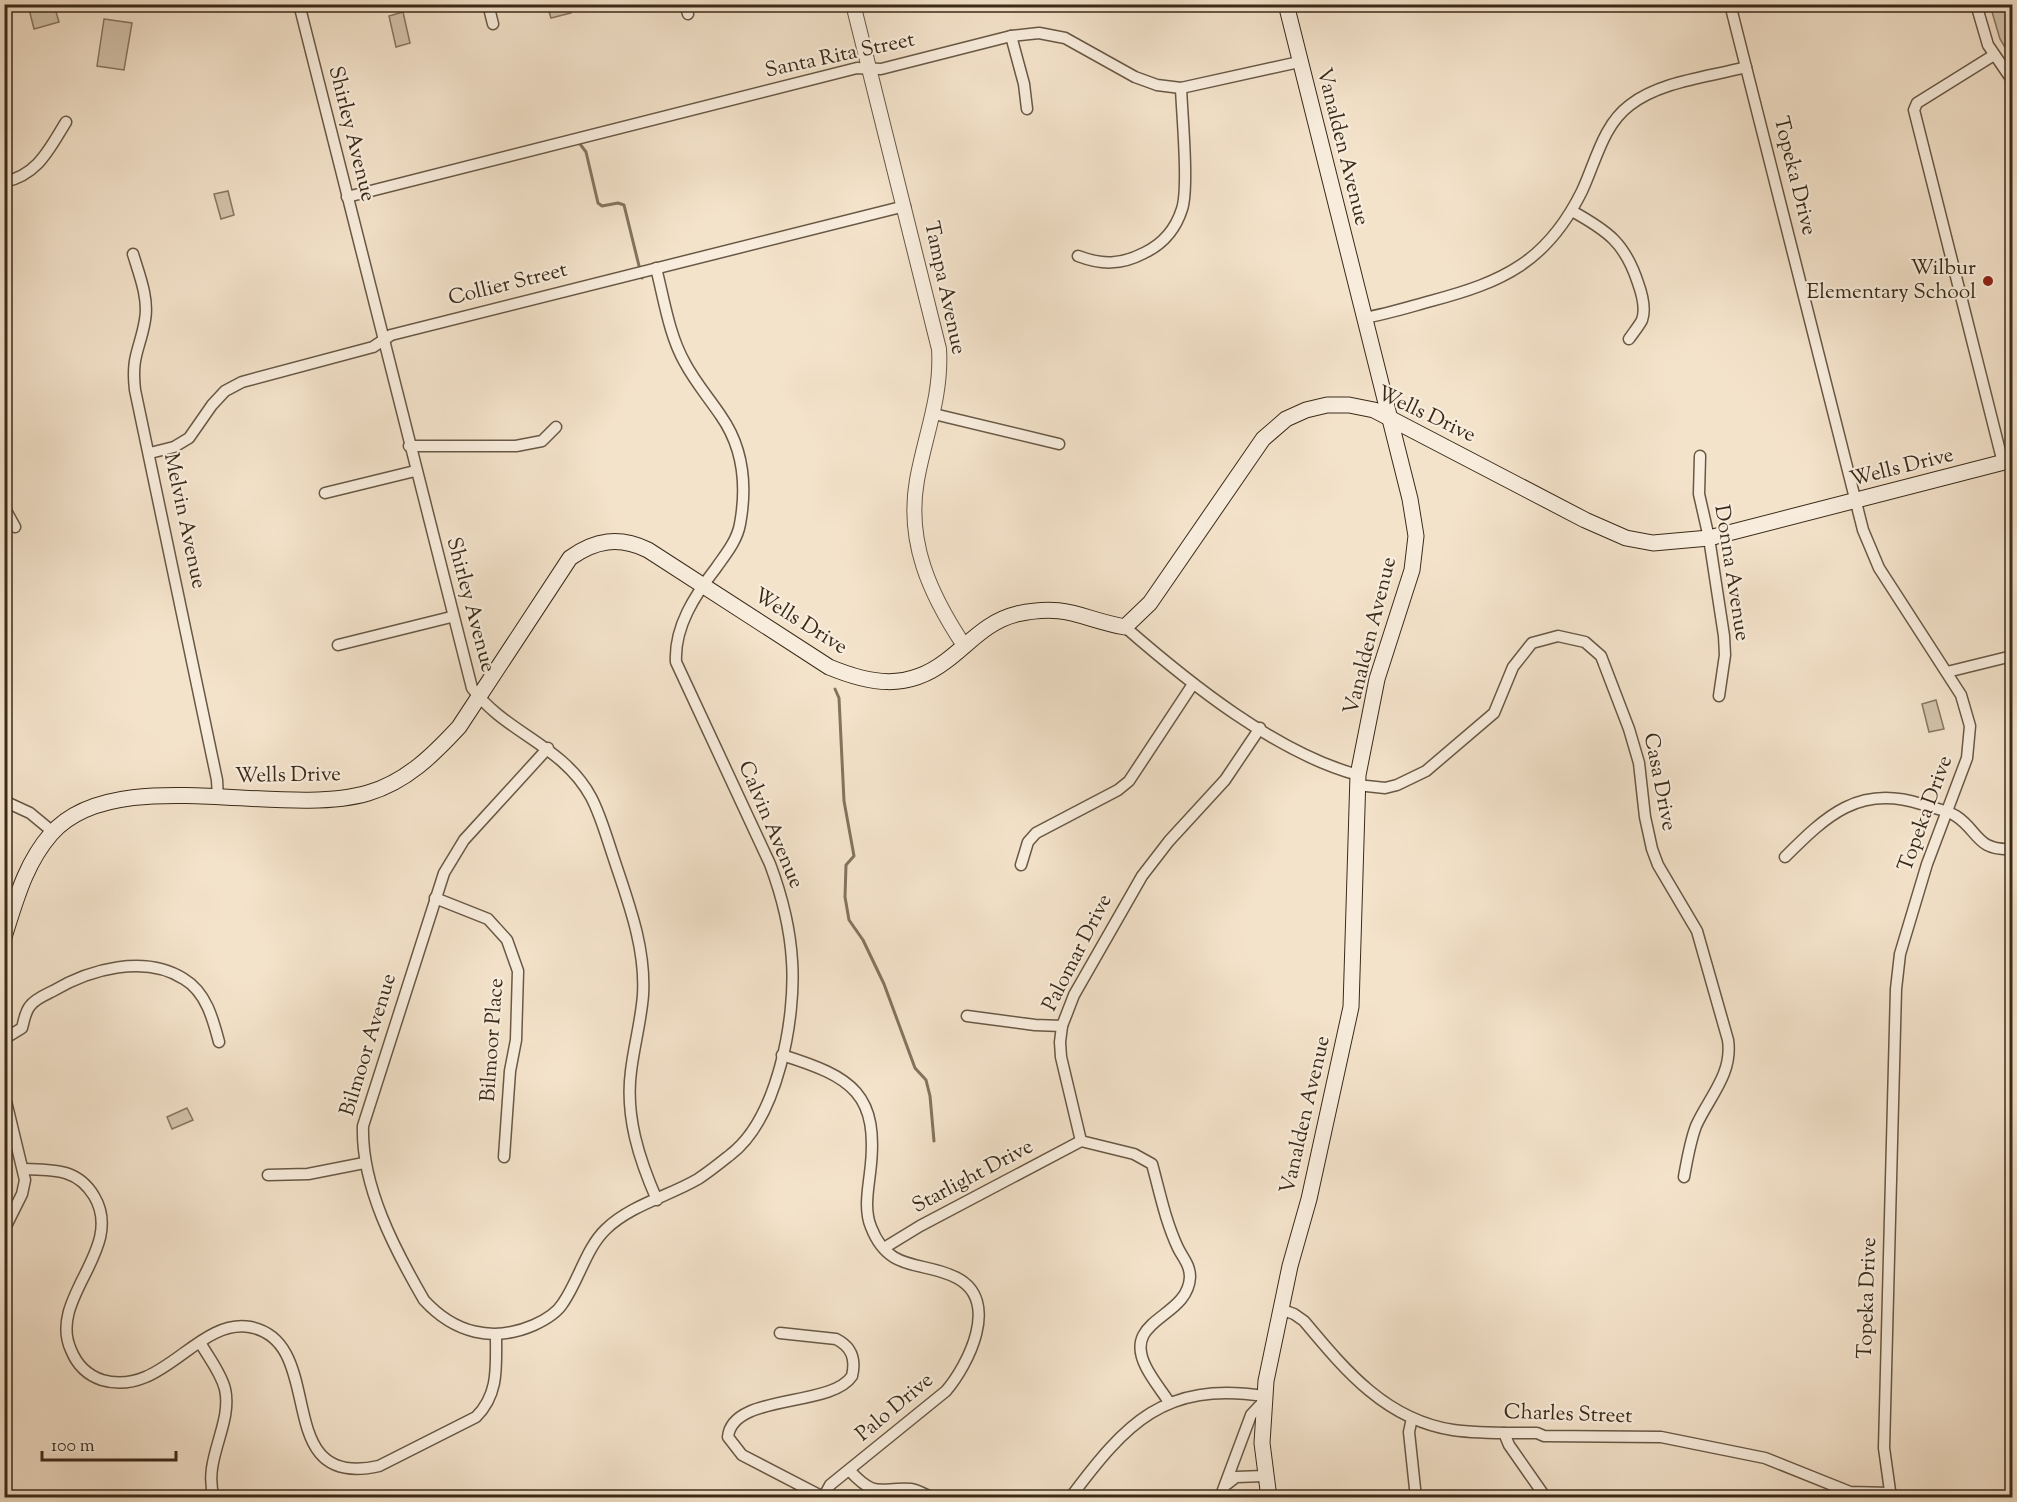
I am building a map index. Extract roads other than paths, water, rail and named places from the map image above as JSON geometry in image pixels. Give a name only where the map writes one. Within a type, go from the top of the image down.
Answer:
[{"type":"main road","name":"Vanalden Avenue","points":[[1269,1497],[1264,1476],[1264,1399],[1280,1309],[1310,1199],[1351,1007],[1355,958],[1358,780],[1377,680],[1412,570],[1416,536],[1410,499],[1286,4]]},
{"type":"main road","name":"Wells Drive","points":[[4,937],[27,869],[53,832],[82,813],[120,798],[139,796],[315,801],[346,798],[403,778],[436,752],[459,727],[562,568],[570,558],[591,545],[619,540],[638,545],[829,667],[860,680],[880,683],[910,679],[946,661],[963,644],[993,623],[1014,614],[1039,610],[1081,613],[1125,627],[1150,603],[1263,440],[1286,419],[1306,410],[1327,405],[1349,405],[1389,416],[1585,520],[1626,538],[1653,543],[1709,538],[2008,461]]},
{"type":"street","name":"Shirley Avenue","points":[[298,4],[451,617],[472,688],[487,708],[548,748],[577,775],[592,799],[634,922],[642,962],[643,994],[638,1038],[630,1072],[630,1105],[633,1132],[657,1200]]},
{"type":"street","points":[[488,4],[493,24]]},
{"type":"street","name":"Tampa Avenue","points":[[853,4],[937,334],[940,367],[934,414],[914,498],[916,541],[930,587],[963,644]]},
{"type":"street","name":"Topeka Drive","points":[[1730,4],[1863,530],[1878,568],[1947,672],[1966,708],[1970,734],[1967,758],[1910,919],[1900,954],[1896,989],[1884,1448],[1891,1495]]},
{"type":"street","points":[[1976,4],[1983,33],[2013,80]]},
{"type":"street","name":"Santa Rita Street","points":[[347,197],[857,68],[881,69],[1011,36],[1039,33],[1065,38],[1135,77],[1157,85],[1181,88],[1299,62]]},
{"type":"street","points":[[1011,36],[1024,84],[1027,109]]},
{"type":"street","points":[[1995,55],[1917,103],[1914,110],[2008,461]]},
{"type":"street","points":[[1364,318],[1480,288],[1509,273],[1540,251],[1572,211],[1611,124],[1629,105],[1651,92],[1746,67]]},
{"type":"street","points":[[1078,256],[1098,263],[1134,259],[1155,248],[1174,228],[1183,206],[1181,88]]},
{"type":"street","points":[[4,182],[30,173],[41,162],[66,122]]},
{"type":"street","name":"Collier Street","points":[[150,453],[174,447],[189,438],[212,405],[225,391],[242,382],[373,347],[391,334],[905,206]]},
{"type":"street","points":[[1572,211],[1600,226],[1616,239],[1631,261],[1643,305],[1642,320],[1629,339]]},
{"type":"street","name":"Melvin Avenue","points":[[134,254],[145,298],[146,319],[132,369],[217,780],[218,798]]},
{"type":"street","name":"Calvin Avenue","points":[[496,1336],[532,1326],[561,1306],[578,1281],[595,1244],[606,1229],[619,1219],[698,1179],[734,1152],[756,1125],[771,1095],[782,1055],[791,1004],[792,963],[782,895],[770,864],[676,662],[675,643],[680,628],[703,586],[729,549],[740,528],[744,498],[744,468],[735,441],[722,416],[684,363],[656,268]]},
{"type":"street","points":[[934,414],[1059,444]]},
{"type":"street","points":[[408,446],[516,446],[542,441],[556,427]]},
{"type":"street","name":"Donna Avenue","points":[[1700,456],[1699,494],[1709,538],[1724,636],[1725,655],[1719,696]]},
{"type":"street","points":[[325,493],[415,471]]},
{"type":"street","points":[[4,507],[15,526]]},
{"type":"street","points":[[338,645],[451,617]]},
{"type":"street","name":"Casa Drive","points":[[1125,627],[1192,684],[1260,728],[1301,753],[1358,780],[1385,788],[1397,785],[1426,771],[1494,713],[1513,667],[1532,644],[1548,637],[1573,638],[1586,642],[1601,656],[1639,764],[1645,817],[1652,849],[1658,865],[1697,931],[1728,1040],[1730,1054],[1726,1074],[1696,1128],[1684,1177]]},
{"type":"street","points":[[1947,672],[2013,656]]},
{"type":"street","points":[[1021,865],[1028,842],[1036,832],[1119,790],[1129,781],[1192,684]]},
{"type":"street","name":"Palomar Drive","points":[[1081,1141],[1061,1057],[1062,1026],[1074,994],[1142,876],[1169,841],[1225,780],[1260,728]]},
{"type":"street","name":"Bilmoor Avenue","points":[[496,1336],[454,1325],[436,1313],[424,1300],[373,1193],[364,1163],[363,1126],[444,873],[464,840],[548,748]]},
{"type":"street","points":[[1785,857],[1821,822],[1851,804],[1888,797],[1906,799],[1955,815],[1978,840],[1990,847],[2013,849]]},
{"type":"street","points":[[4,801],[30,813],[53,832]]},
{"type":"street","name":"Bilmoor Place","points":[[435,898],[488,919],[507,940],[518,971],[516,1040],[510,1071],[504,1157]]},
{"type":"street","points":[[4,1039],[22,1028],[26,1013],[33,1002],[63,985],[88,974],[145,965],[163,968],[186,980],[209,1009],[219,1042]]},
{"type":"street","points":[[967,1016],[1035,1025],[1062,1026]]},
{"type":"street","name":"Palo Drive","points":[[780,1333],[836,1339],[844,1342],[853,1356],[852,1376],[842,1386],[778,1403],[735,1419],[728,1437],[731,1444],[742,1455],[823,1497],[830,1485],[946,1391],[958,1377],[979,1327],[976,1302],[968,1287],[958,1278],[900,1262],[884,1248],[871,1229],[868,1216],[874,1135],[866,1106],[849,1084],[827,1069],[782,1055]]},
{"type":"street","points":[[4,1093],[25,1180],[22,1194],[4,1230]]},
{"type":"street","points":[[1081,1141],[1134,1155],[1152,1164],[1161,1208],[1190,1267],[1189,1289],[1185,1297],[1178,1306],[1154,1321],[1142,1336],[1141,1350],[1145,1365],[1169,1402]]},
{"type":"street","name":"Starlight Drive","points":[[884,1248],[920,1226],[1081,1141]]},
{"type":"street","points":[[268,1175],[308,1174],[364,1163]]},
{"type":"street","points":[[23,1169],[50,1168],[69,1172],[87,1185],[98,1203],[102,1223],[99,1244],[68,1316],[66,1331],[69,1348],[77,1363],[91,1377],[112,1383],[136,1382],[159,1371],[231,1328],[247,1327],[263,1330],[274,1338],[290,1360],[307,1431],[314,1447],[323,1458],[336,1466],[364,1470],[379,1466],[468,1423],[488,1406],[496,1372],[496,1336]]},
{"type":"street","name":"Charles Street","points":[[1280,1309],[1304,1321],[1360,1385],[1412,1418],[1452,1430],[1537,1433],[1544,1436],[1661,1437],[1765,1458],[1850,1492],[1891,1495]]},
{"type":"street","points":[[201,1344],[220,1377],[226,1403],[210,1472],[214,1497]]},
{"type":"street","points":[[1070,1497],[1123,1434],[1169,1402],[1190,1395],[1226,1392],[1264,1399],[1251,1415],[1227,1484],[1220,1497]]},
{"type":"street","points":[[1412,1418],[1408,1432],[1416,1497]]},
{"type":"street","points":[[1504,1433],[1509,1445],[1546,1497]]},
{"type":"street","points":[[850,1471],[864,1486],[881,1492],[913,1489],[933,1497]]},
{"type":"street","points":[[1227,1484],[1236,1477],[1264,1476]]},
{"type":"waterway","points":[[580,144],[586,152],[598,203],[602,206],[618,203],[624,205],[642,278]]},
{"type":"waterway","points":[[835,689],[839,698],[844,801],[854,856],[846,865],[845,897],[849,920],[863,940],[884,984],[915,1068],[926,1080],[930,1096],[934,1141]]},
{"type":"place","name":"Wilbur Elementary School","points":[[1988,281]]}]
